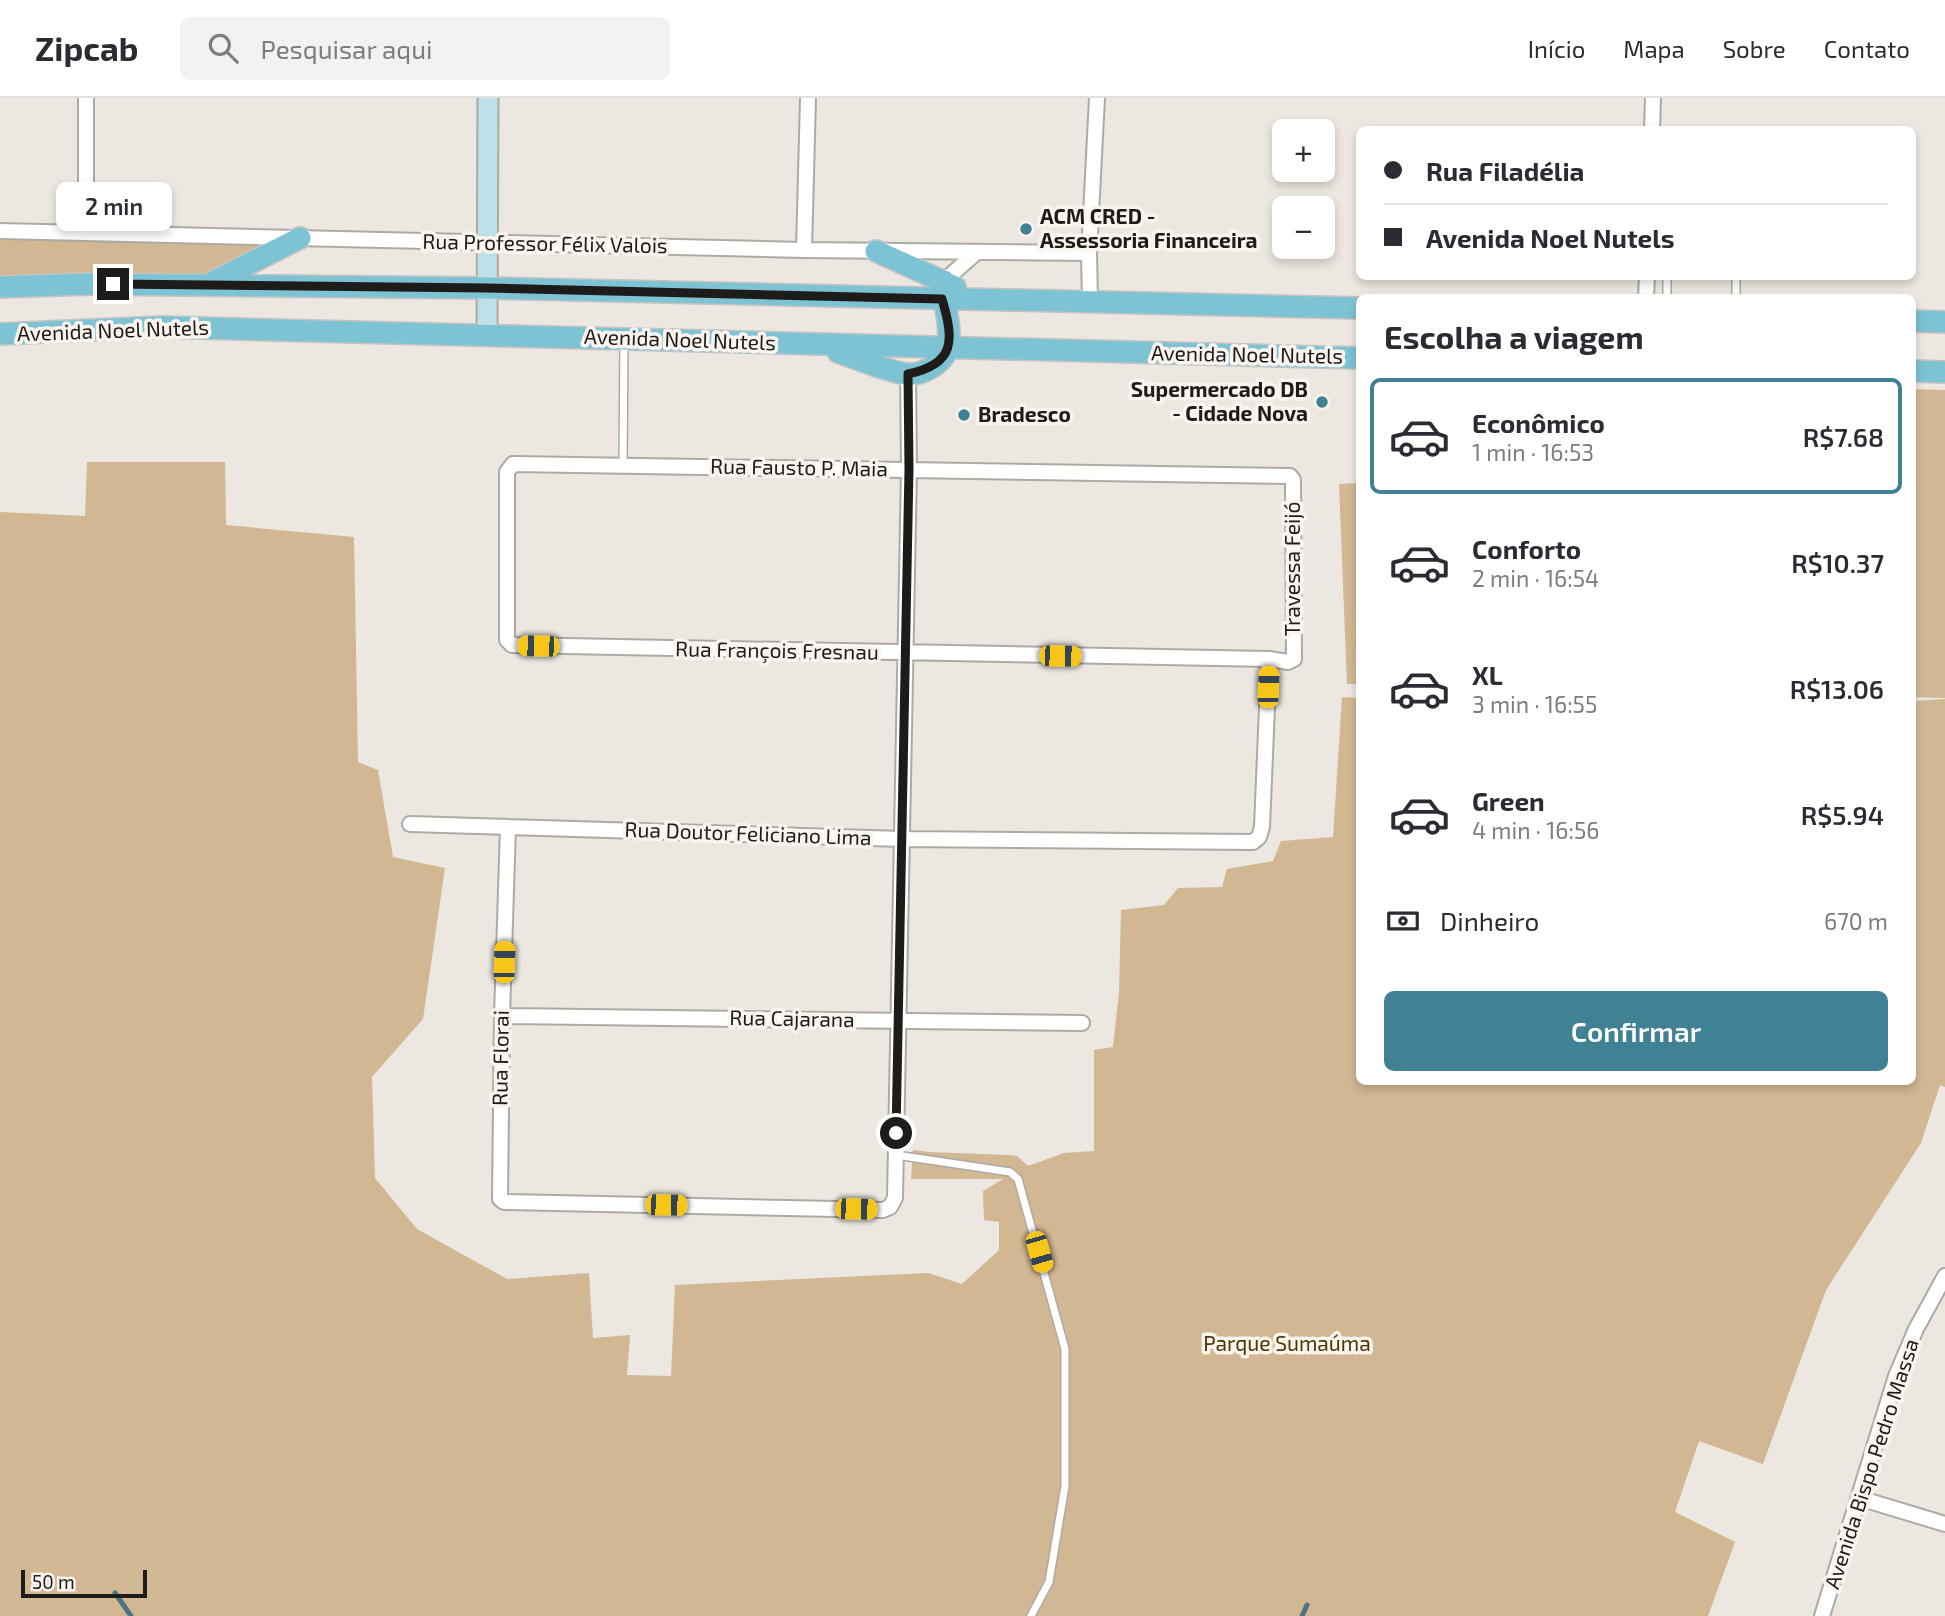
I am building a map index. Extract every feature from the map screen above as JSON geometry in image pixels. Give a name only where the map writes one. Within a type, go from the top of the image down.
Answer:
[{"type":"main road","points":[[207,286],[300,238]]},
{"type":"main road","points":[[812,344],[908,374],[935,365],[943,358],[948,348],[949,322],[943,290],[876,251]]},
{"type":"main road","name":"Avenida Noel Nutels","points":[[0,287],[89,284],[943,290],[982,300],[1356,308]]},
{"type":"main road","points":[[1916,321],[1945,322]]},
{"type":"main road","name":"Avenida Noel Nutels","points":[[0,334],[163,327],[1356,358]]},
{"type":"main road","points":[[1916,371],[1945,372]]},
{"type":"street","points":[[86,98],[86,233]]},
{"type":"street","points":[[487,335],[488,98]]},
{"type":"street","points":[[804,250],[808,98]]},
{"type":"street","points":[[1090,302],[1089,253],[1097,98]]},
{"type":"street","points":[[1652,126],[1653,98]]},
{"type":"street","name":"Rua Professor Félix Valois","points":[[0,231],[804,250],[1089,253]]},
{"type":"street","points":[[943,290],[977,252]]},
{"type":"street","points":[[896,1154],[909,469],[908,374]]},
{"type":"street","name":"Rua Fausto P. Maia","points":[[512,645],[507,640],[507,472],[513,464],[1290,475],[1293,480]]},
{"type":"street","name":"Travessa Feijó","points":[[1293,480],[1294,659]]},
{"type":"street","name":"Rua François Fresnau","points":[[512,645],[1269,659],[1288,662],[1294,659]]},
{"type":"street","name":"Rua Doutor Feliciano Lima","points":[[410,824],[902,839],[1253,842],[1259,837],[1262,827],[1269,659]]},
{"type":"street","name":"Rua Florai","points":[[508,827],[498,1195],[504,1202],[883,1210],[890,1207],[895,1198],[896,1154]]},
{"type":"street","name":"Rua Cajarana","points":[[502,1016],[1082,1023]]},
{"type":"street","name":"Avenida Bispo Pedro Massa","points":[[1822,1616],[1896,1376],[1916,1329],[1943,1284]]},
{"type":"street","points":[[1859,1498],[1945,1524]]},
{"type":"lane","points":[[623,465],[624,339]]},
{"type":"lane","points":[[896,1154],[1010,1171],[1018,1179],[1034,1233],[1065,1349],[1065,1486],[1049,1582],[1031,1616]]},
{"type":"green space","points":[[0,231],[300,238],[207,286],[0,287]]},
{"type":"green space","points":[[1916,389],[1945,390],[1945,698],[1916,697]]},
{"type":"green space","name":"Parque Sumaúma","points":[[87,462],[225,462],[226,525],[354,537],[358,762],[378,770],[393,857],[445,868],[423,1019],[372,1077],[375,1178],[417,1229],[507,1279],[589,1273],[593,1338],[630,1335],[627,1375],[671,1376],[675,1285],[928,1273],[962,1284],[999,1250],[999,1222],[984,1220],[983,1191],[1003,1179],[911,1179],[913,1150],[1017,1156],[1028,1166],[1064,1153],[1094,1151],[1094,1050],[1113,1047],[1119,992],[1121,910],[1164,905],[1178,888],[1222,887],[1227,869],[1273,861],[1281,841],[1333,837],[1342,697],[1356,698],[1356,1085],[1916,1085],[1916,701],[1945,699],[1945,1087],[1940,1085],[1921,1143],[1826,1290],[1763,1464],[1699,1441],[1675,1512],[1735,1542],[1708,1616],[0,1616],[0,512],[85,516]]},
{"type":"green space","points":[[1356,483],[1356,684],[1347,684],[1339,484]]},
{"type":"waterway","points":[[115,1593],[131,1616]]},
{"type":"waterway","points":[[1302,1616],[1307,1605]]},
{"type":"place","name":"ACM CRED - Assessoria Financeira","points":[[1026,229]]},
{"type":"place","name":"Supermercado DB - Cidade Nova","points":[[1322,402]]},
{"type":"place","name":"Bradesco","points":[[964,415]]},
{"type":"route","points":[[113,284],[487,288],[942,299],[949,322],[948,348],[943,358],[935,365],[908,374],[909,469],[896,1133]]}]
